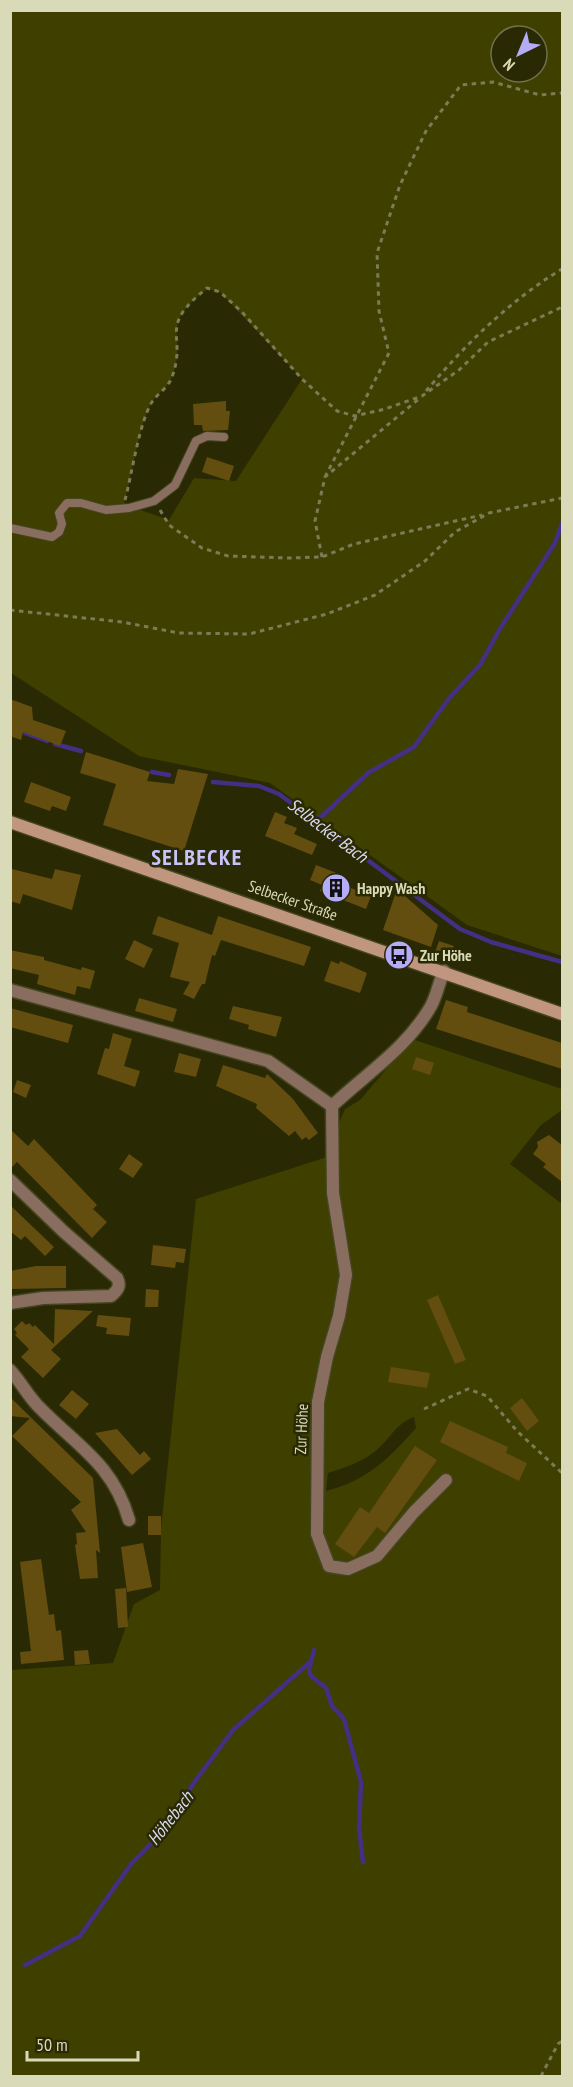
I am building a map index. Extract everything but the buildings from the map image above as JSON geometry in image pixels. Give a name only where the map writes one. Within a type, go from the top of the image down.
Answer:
[{"type":"main road","name":"Selbecker Straße","points":[[10,822],[444,971],[562,1014]]},
{"type":"street","points":[[10,990],[268,1061],[332,1106],[384,1062],[415,1029],[432,1004],[444,971]]},
{"type":"street","name":"Zur Höhe","points":[[332,1106],[333,1193],[346,1275],[339,1316],[327,1357],[318,1402],[317,1534],[328,1566],[348,1569],[377,1556],[414,1512],[446,1480]]},
{"type":"street","points":[[10,1180],[120,1283],[118,1290],[111,1296],[43,1298],[10,1304]]},
{"type":"street","points":[[10,1370],[37,1405],[86,1449],[112,1478],[129,1520]]},
{"type":"lane","points":[[10,528],[52,537],[59,532],[62,524],[59,513],[66,503],[81,502],[106,510],[129,508],[154,501],[175,485],[196,441],[207,436],[225,437]]},
{"type":"path","points":[[322,557],[315,521],[325,477],[389,353],[379,311],[377,253],[400,185],[426,131],[462,85],[493,82],[540,95],[562,93]]},
{"type":"path","points":[[129,508],[124,505],[152,401],[171,381],[176,367],[175,334],[178,316],[207,288],[220,292],[242,312],[302,379],[337,411],[355,416],[385,410],[422,396],[457,355],[501,313],[562,269]]},
{"type":"path","points":[[325,477],[422,396],[459,370],[489,342],[562,307]]},
{"type":"path","points":[[154,501],[169,525],[202,548],[228,556],[322,557],[354,544],[562,498]]},
{"type":"path","points":[[10,610],[122,621],[179,633],[249,634],[327,614],[375,595],[425,561],[455,532],[489,513]]},
{"type":"path","points":[[424,1409],[468,1389],[487,1396],[517,1431],[562,1473]]},
{"type":"path","points":[[541,2076],[558,2044],[562,2041]]},
{"type":"shaded area","points":[[10,11],[562,11],[562,956],[467,925],[270,783],[139,756],[11,673]],"holes":[[[207,289],[220,292],[302,379],[236,481],[194,478],[169,520],[124,504],[148,411],[152,402],[172,377],[176,362],[178,323],[182,313]]]},
{"type":"shaded area","points":[[412,1039],[562,1089],[562,1110],[541,1125],[510,1164],[562,1204],[562,2076],[11,2076],[11,1670],[113,1663],[134,1604],[160,1590],[161,1528],[196,1199],[324,1158],[345,1109],[360,1100]],"holes":[[[414,1417],[416,1428],[376,1467],[354,1481],[326,1491],[328,1473],[368,1457],[399,1427]]]},
{"type":"waterway","points":[[314,819],[322,816],[368,773],[414,747],[450,697],[480,665],[501,627],[555,543],[562,523]]},
{"type":"waterway","name":"Selbecker Bach","points":[[25,733],[47,741]]},
{"type":"waterway","name":"Selbecker Bach","points":[[55,744],[81,751]]},
{"type":"waterway","name":"Selbecker Bach","points":[[152,772],[169,775]]},
{"type":"waterway","name":"Selbecker Bach","points":[[213,782],[259,786],[279,794],[460,929],[491,942],[562,962]]},
{"type":"waterway","points":[[314,1650],[309,1670],[311,1676],[326,1688],[332,1706],[344,1719],[361,1782],[359,1829],[363,1862]]},
{"type":"waterway","name":"Höhebach","points":[[25,1965],[80,1936],[131,1864],[166,1828],[193,1784],[233,1730],[310,1662]]},
{"type":"place","name":"Happy Wash","points":[[336,888]]},
{"type":"place","name":"Zur Höhe","points":[[399,955]]},
{"type":"district","name":"SELBECKE","points":[[197,857]]}]
